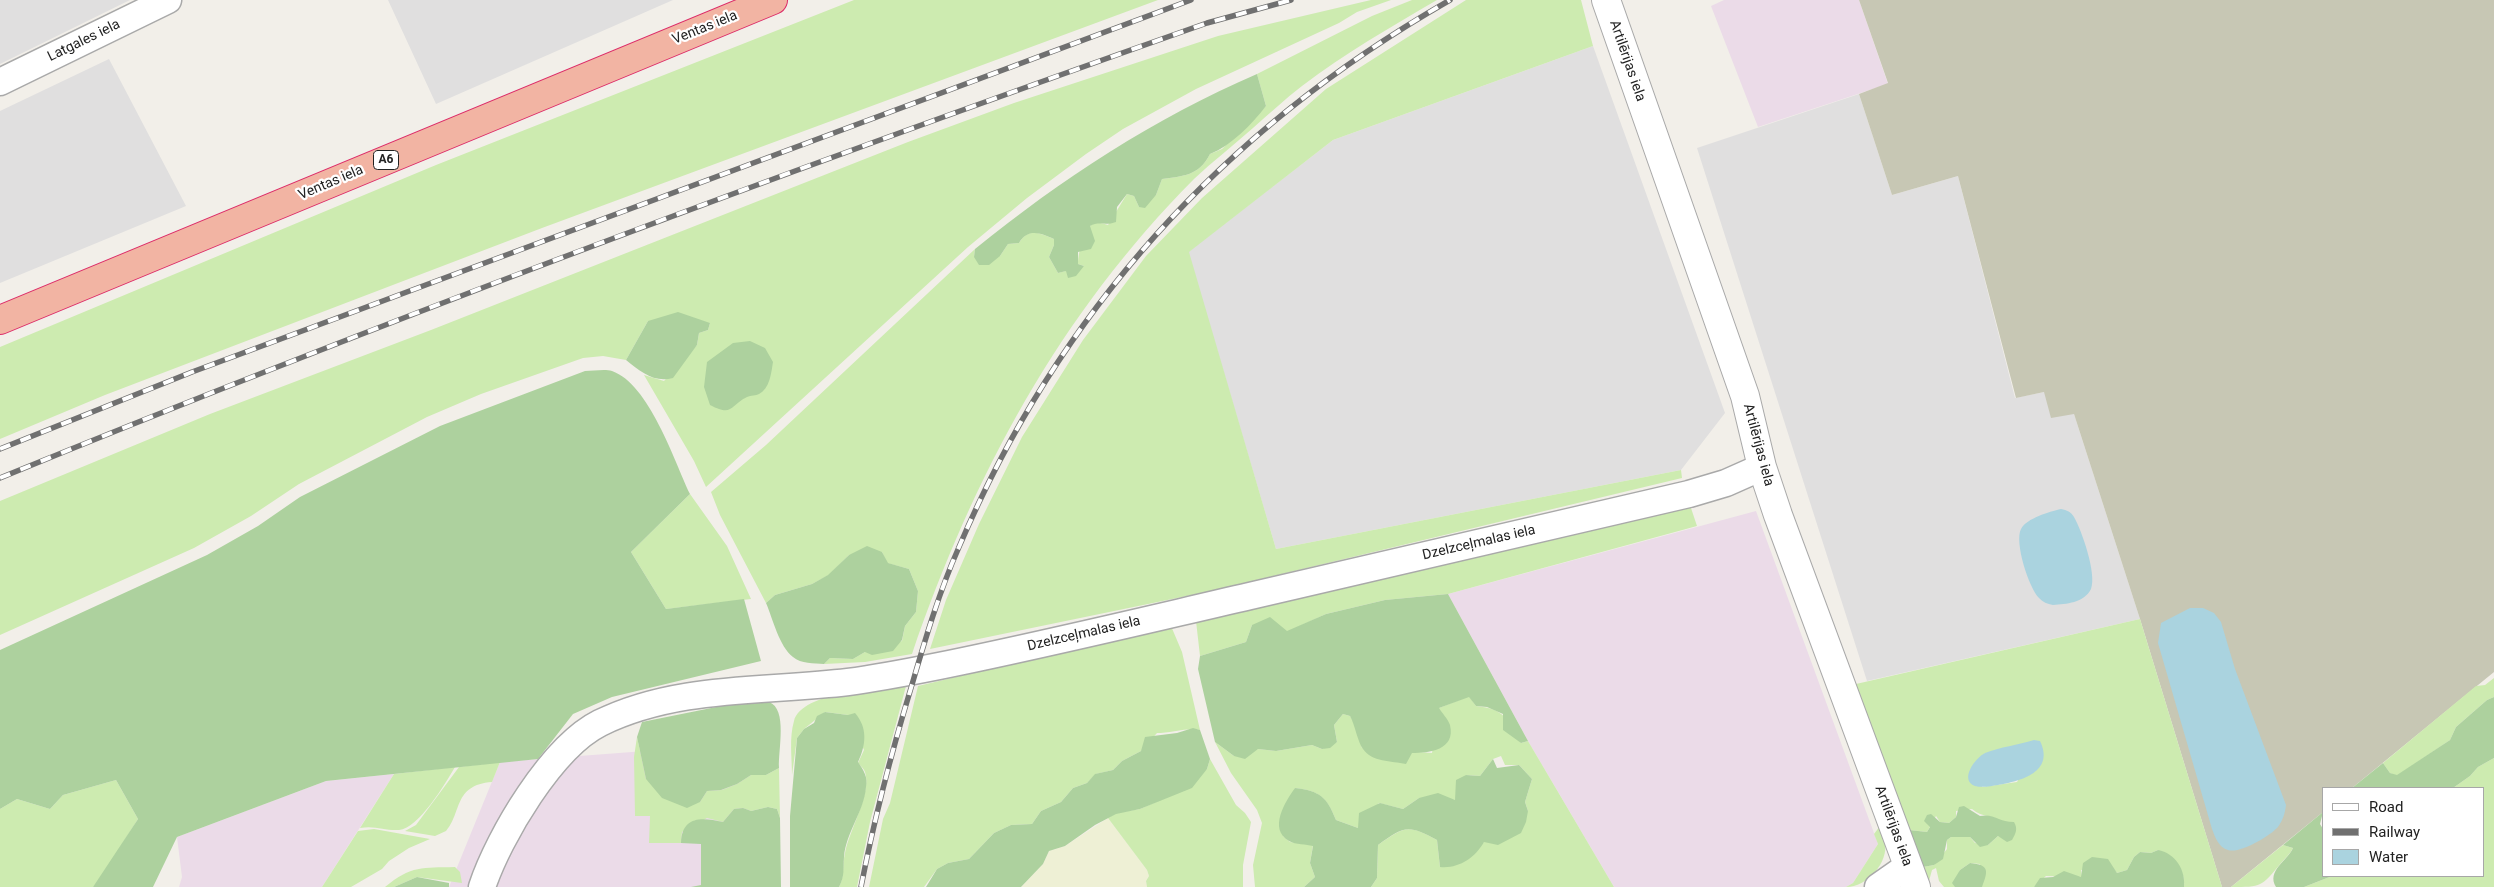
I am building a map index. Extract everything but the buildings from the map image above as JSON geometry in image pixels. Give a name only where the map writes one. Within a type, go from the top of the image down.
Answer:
[{"type":"highway","name":"Ventas iela","points":[[0,320],[773,0]]},
{"type":"street","name":"Latgales iela","points":[[0,82],[168,0]]},
{"type":"street","name":"Artilērijas iela","points":[[1606,0],[1745,396],[1762,467],[1912,877]]},
{"type":"street","name":"Dzelzceļmalas iela","points":[[482,887],[489,868],[508,832],[560,754],[578,737],[600,724],[627,713],[717,692],[849,682],[949,663],[1689,494],[1726,483],[1762,467]]},
{"type":"street","points":[[1878,887],[1912,877]]},
{"type":"shaded area","points":[[0,0],[130,0],[0,64]]},
{"type":"shaded area","points":[[388,0],[673,0],[436,104]]},
{"type":"shaded area","points":[[1724,0],[1859,0],[1888,84],[1758,127],[1711,6]]},
{"type":"shaded area","points":[[1859,0],[2494,0],[2494,672],[2353,787],[2322,787],[2322,813],[2231,887],[2222,887],[2140,619],[2074,414],[2051,418],[2044,392],[2016,398],[1958,176],[1892,195],[1859,94],[1888,83]]},
{"type":"shaded area","points":[[1593,46],[1725,413],[1681,470],[1276,549],[1188,252],[1333,140]]},
{"type":"shaded area","points":[[109,59],[186,206],[0,283],[0,111]]},
{"type":"shaded area","points":[[1859,94],[1892,195],[1958,176],[2015,398],[2044,392],[2074,414],[2140,619],[1867,681],[1697,148]]},
{"type":"shaded area","points":[[1756,511],[1878,844],[1853,883],[1846,887],[1614,887],[1528,741],[1448,594]]},
{"type":"shaded area","points":[[751,743],[751,887],[449,887],[500,762]]},
{"type":"shaded area","points":[[394,774],[322,887],[179,887],[182,877],[177,837],[326,781]]},
{"type":"shaded area","points":[[1108,818],[1147,870],[1149,876],[1146,881],[1147,887],[1021,887],[1043,864],[1049,851],[1065,846]]},
{"type":"green space","points":[[854,0],[1158,0],[542,228],[105,395],[0,439],[0,347],[436,165]]},
{"type":"green space","points":[[1371,0],[1391,0],[1357,12],[1339,23],[1196,89],[1123,129],[1086,154],[1027,198],[968,247],[706,487],[694,461],[644,375],[664,381],[697,345],[699,333],[708,330],[710,323],[648,321],[626,360],[603,356],[583,358],[481,394],[427,417],[299,484],[251,516],[194,548],[0,635],[0,501],[210,414],[431,330],[908,142],[1014,103],[1218,36]]},
{"type":"green space","points":[[1412,0],[1437,0],[1351,51],[1283,101],[1194,179],[1146,231],[1102,285],[1062,342],[1026,400],[993,460],[963,523],[936,587],[912,654],[865,662],[824,664],[830,658],[853,659],[865,652],[902,641],[905,626],[916,612],[918,591],[909,569],[887,563],[882,552],[849,555],[829,575],[812,584],[775,595],[766,603],[720,515],[711,492],[766,445],[975,249],[974,257],[1000,256],[1008,244],[1019,243],[1030,233],[1039,233],[1054,239],[1054,245],[1049,257],[1058,273],[1084,266],[1078,264],[1079,254],[1082,240],[1091,225],[1098,223],[1108,225],[1127,194],[1134,196],[1139,207],[1156,195],[1162,179],[1184,176],[1196,171],[1210,154],[1222,149],[1266,106],[1257,74],[1372,16]]},
{"type":"green space","points":[[1466,0],[1581,0],[1593,46],[1333,140],[1189,252],[1276,549],[1681,470],[1682,478],[1211,591],[930,649],[946,600],[979,524],[1022,437],[1083,340],[1146,256],[1202,198],[1326,89]]},
{"type":"green space","points":[[1257,74],[1266,106],[1254,120],[1241,134],[1210,154],[1196,171],[1184,176],[1162,179],[1156,195],[1145,208],[1139,207],[1134,196],[1127,194],[1117,207],[1116,222],[1090,226],[1095,241],[1091,249],[1078,252],[1078,264],[1084,266],[1076,276],[1068,278],[1066,271],[1058,273],[1049,257],[1054,245],[1054,239],[1035,233],[1026,235],[1019,243],[1008,244],[1000,256],[989,265],[979,265],[974,257],[975,249],[1075,174],[1182,110]]},
{"type":"green space","points":[[678,312],[710,323],[708,330],[699,333],[697,345],[673,378],[654,378],[626,360],[648,321]]},
{"type":"green space","points":[[750,341],[765,348],[773,362],[766,388],[759,394],[741,400],[727,410],[710,405],[704,387],[707,362],[733,343]]},
{"type":"green space","points":[[585,371],[612,371],[625,379],[638,391],[659,425],[690,494],[631,552],[666,609],[744,599],[761,661],[612,697],[573,714],[538,759],[326,781],[177,837],[153,887],[93,887],[138,819],[116,780],[63,795],[50,809],[17,799],[0,809],[0,650],[207,555],[258,526],[300,497],[440,426]]},
{"type":"green space","points":[[690,494],[727,546],[751,599],[666,609],[631,552]]},
{"type":"green space","points":[[1691,508],[1697,526],[1448,594],[1385,600],[1326,614],[1287,632],[1252,625],[1246,642],[1200,656],[1196,621],[1673,509]]},
{"type":"green space","points":[[867,546],[882,552],[888,563],[909,569],[918,591],[916,612],[905,626],[902,640],[893,651],[872,655],[865,652],[853,659],[830,658],[824,664],[808,663],[796,659],[788,652],[780,639],[766,603],[775,595],[812,584],[828,575],[849,555]]},
{"type":"green space","points":[[1448,594],[1528,741],[1521,743],[1503,730],[1503,714],[1487,707],[1476,706],[1469,697],[1439,708],[1450,725],[1451,733],[1445,745],[1433,751],[1412,753],[1406,764],[1377,759],[1367,753],[1360,743],[1350,716],[1343,714],[1334,725],[1337,742],[1330,748],[1322,749],[1312,745],[1276,751],[1258,749],[1245,759],[1234,756],[1215,742],[1198,669],[1200,656],[1246,642],[1252,625],[1270,617],[1287,631],[1326,614],[1385,600]]},
{"type":"green space","points":[[2140,619],[2222,887],[2184,887],[2183,875],[2177,865],[2158,850],[2151,853],[2140,852],[2134,857],[2127,870],[2117,873],[2111,866],[2081,870],[2082,877],[2046,876],[2034,887],[1982,887],[1980,864],[1970,863],[1960,870],[1955,887],[1944,887],[1939,881],[1936,868],[1932,870],[1929,881],[1923,867],[1934,865],[1947,849],[1947,840],[1951,837],[1970,837],[1975,843],[1988,845],[1998,836],[2002,837],[2002,822],[1972,809],[1956,811],[1956,817],[1949,823],[1940,822],[1936,816],[1927,832],[1909,830],[1856,684]],"holes":[[[2040,741],[2017,782],[1982,787],[1984,754]]]},
{"type":"green space","points":[[1171,626],[1182,652],[1200,730],[1191,729],[1157,733],[1141,751],[1122,761],[1113,770],[1096,774],[1087,783],[1073,788],[1061,802],[1041,811],[1032,824],[1011,825],[994,833],[969,859],[948,863],[937,869],[924,887],[869,887],[883,819],[890,803],[918,686]]},
{"type":"green space","points":[[2494,678],[2494,697],[2487,700],[2456,727],[2450,740],[2397,776],[2390,773],[2383,763],[2476,686],[2485,685]]},
{"type":"green space","points":[[906,686],[870,822],[857,887],[839,887],[847,844],[863,801],[866,780],[865,772],[858,763],[864,750],[848,715],[825,712],[804,729],[797,738],[792,775],[791,741],[794,721],[800,711],[811,703],[826,698],[861,690]]},
{"type":"green space","points":[[1469,696],[1476,706],[1500,713],[1509,722],[1521,743],[1528,741],[1614,887],[1371,887],[1377,878],[1378,845],[1401,831],[1407,829],[1419,831],[1437,840],[1440,867],[1484,842],[1528,811],[1525,802],[1532,779],[1519,765],[1505,765],[1501,756],[1493,759],[1480,776],[1466,775],[1455,800],[1419,798],[1403,809],[1379,803],[1358,828],[1336,820],[1321,796],[1310,791],[1295,788],[1283,836],[1290,842],[1313,845],[1310,863],[1315,877],[1304,887],[1255,887],[1253,865],[1262,823],[1257,810],[1231,773],[1215,742],[1234,756],[1258,749],[1276,751],[1312,745],[1322,749],[1337,742],[1334,725],[1343,714],[1350,716],[1357,728],[1362,748],[1432,753],[1439,708]]},
{"type":"green space","points":[[2494,697],[2494,758],[2478,767],[2470,776],[2454,787],[2353,787],[2383,763],[2390,773],[2397,775],[2450,740],[2456,727],[2487,700]]},
{"type":"green space","points":[[746,701],[767,701],[775,706],[781,731],[779,768],[766,775],[751,775],[737,784],[721,790],[707,791],[700,802],[687,808],[662,798],[646,779],[637,737],[642,722]]},
{"type":"green space","points":[[825,712],[848,715],[855,713],[862,725],[864,743],[858,762],[866,777],[865,796],[845,848],[843,876],[839,887],[790,887],[790,816],[797,738],[804,729],[814,723],[817,716]]},
{"type":"green space","points":[[1193,728],[1200,730],[1210,759],[1207,769],[1192,788],[1140,809],[1116,814],[1095,825],[1065,846],[1049,851],[1043,864],[1021,887],[926,887],[937,869],[948,863],[969,859],[994,833],[1011,825],[1032,824],[1041,811],[1061,802],[1073,788],[1087,783],[1095,774],[1113,770],[1122,761],[1141,751],[1145,737],[1177,733]]},
{"type":"green space","points":[[637,737],[646,779],[700,802],[707,791],[722,790],[737,784],[751,775],[766,775],[779,768],[780,818],[777,809],[768,807],[751,811],[743,808],[734,809],[723,822],[707,818],[682,832],[681,843],[649,843],[650,816],[635,816],[634,757]]},
{"type":"green space","points":[[2494,758],[2494,887],[2304,887],[2329,877],[2484,877],[2484,787],[2454,787],[2470,776],[2478,767]]},
{"type":"green space","points":[[1210,759],[1236,805],[1251,822],[1243,865],[1243,887],[1147,887],[1146,881],[1149,876],[1147,870],[1108,818],[1116,813],[1140,809],[1165,798],[1207,769]]},
{"type":"green space","points":[[1493,759],[1497,768],[1519,765],[1532,779],[1525,802],[1528,811],[1526,822],[1521,833],[1498,845],[1484,842],[1476,853],[1465,861],[1453,866],[1440,867],[1437,840],[1419,831],[1406,829],[1394,834],[1378,845],[1377,878],[1371,887],[1304,887],[1315,877],[1310,863],[1313,846],[1289,841],[1283,836],[1279,823],[1283,808],[1295,788],[1317,793],[1326,801],[1336,820],[1358,828],[1359,813],[1380,803],[1403,809],[1419,798],[1438,793],[1455,800],[1456,780],[1466,775],[1480,776]]},
{"type":"green space","points":[[500,762],[492,782],[479,784],[465,794],[446,831],[435,836],[405,831],[416,825],[459,767]]},
{"type":"green space","points":[[455,767],[431,804],[415,822],[399,830],[370,827],[360,828],[394,774]]},
{"type":"green space","points":[[116,780],[138,819],[97,884],[93,887],[0,887],[0,809],[17,799],[50,809],[63,795]]},
{"type":"green space","points":[[1964,806],[1980,816],[1985,815],[2014,822],[2016,831],[2012,840],[2007,842],[1998,836],[1988,845],[1980,847],[1970,837],[1951,837],[1947,840],[1943,859],[1934,865],[1923,867],[1909,830],[1927,832],[1930,827],[1924,821],[1927,815],[1931,814],[1940,822],[1949,823],[1956,817],[1959,807]]},
{"type":"green space","points":[[768,807],[777,809],[780,818],[781,887],[691,887],[701,885],[701,844],[681,843],[682,834],[689,823],[700,819],[723,822],[734,809],[743,808],[751,811]]},
{"type":"green space","points":[[2322,813],[2320,824],[2322,827],[2322,877],[2329,877],[2304,887],[2276,887],[2274,876],[2276,871],[2293,848],[2283,845]]},
{"type":"green space","points":[[1880,826],[1885,839],[1885,849],[1880,865],[1862,883],[1846,887],[1853,883],[1878,844],[1874,834]]},
{"type":"green space","points":[[374,829],[430,839],[409,848],[389,861],[382,869],[351,887],[322,887],[358,831]]},
{"type":"green space","points":[[2283,845],[2293,848],[2265,881],[2255,886],[2231,887]]},
{"type":"green space","points":[[2158,850],[2170,855],[2178,863],[2183,874],[2184,887],[2034,887],[2040,878],[2053,877],[2064,871],[2081,877],[2083,863],[2092,857],[2108,859],[2117,873],[2127,870],[2134,857],[2140,852],[2151,853]]},
{"type":"green space","points":[[1970,863],[1981,865],[1986,870],[1982,887],[1955,887],[1952,883],[1960,870]]},
{"type":"green space","points":[[434,867],[455,867],[460,872],[462,883],[417,877],[394,887],[385,887],[410,871]]},
{"type":"green space","points":[[417,877],[449,883],[449,887],[394,887]]},
{"type":"water","points":[[2061,509],[2070,513],[2077,523],[2088,553],[2092,582],[2088,594],[2079,600],[2053,605],[2045,603],[2035,593],[2031,585],[2021,554],[2019,535],[2021,529],[2028,522],[2039,516]]},
{"type":"water","points":[[2190,608],[2203,608],[2214,613],[2221,622],[2235,669],[2286,805],[2284,816],[2278,827],[2247,847],[2233,851],[2222,847],[2213,832],[2158,643],[2161,623]]},
{"type":"water","points":[[2034,740],[2040,741],[2043,760],[2033,773],[2016,781],[1993,786],[1978,787],[1970,783],[1968,774],[1970,769],[1977,759],[1985,753]]},
{"type":"railway","points":[[0,449],[192,372],[1191,0]]},
{"type":"railway","points":[[0,478],[299,358],[600,243],[1207,23],[1291,0]]},
{"type":"railway","points":[[861,887],[877,812],[897,738],[927,634],[945,581],[1000,460],[1047,379],[1100,303],[1158,232],[1223,167],[1293,106],[1369,50],[1450,0]]}]
